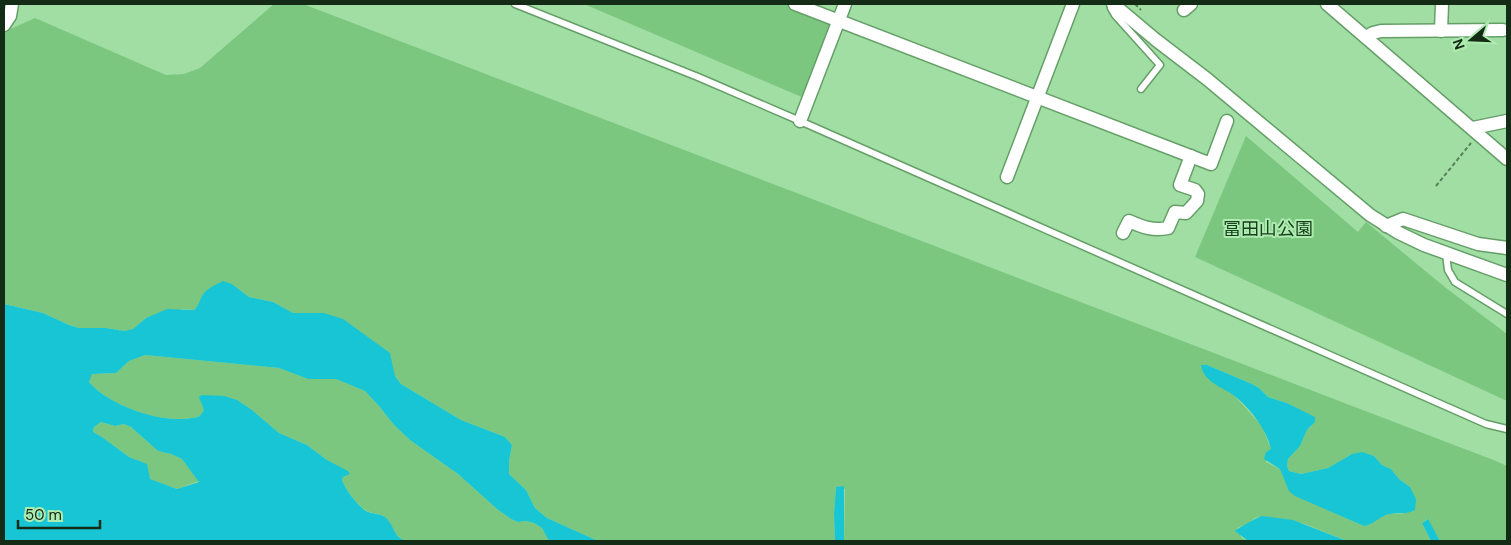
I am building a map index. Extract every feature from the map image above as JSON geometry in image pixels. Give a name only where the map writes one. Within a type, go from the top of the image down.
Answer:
[{"type":"street","points":[[4,25],[10,16],[12,4]]},
{"type":"street","points":[[795,4],[1211,164],[1227,121]]},
{"type":"street","points":[[800,121],[845,4]]},
{"type":"street","points":[[1007,177],[1073,4]]},
{"type":"street","points":[[1114,4],[1370,215],[1386,226],[1417,242],[1507,275]]},
{"type":"street","points":[[1327,4],[1507,159]]},
{"type":"street","points":[[1441,30],[1442,4]]},
{"type":"street","points":[[1366,37],[1381,31],[1503,30]]},
{"type":"street","points":[[1476,131],[1507,121]]},
{"type":"street","points":[[1123,233],[1129,221],[1145,228],[1158,230],[1168,228],[1175,212],[1186,213],[1197,201],[1198,194],[1195,190],[1180,185],[1191,156]]},
{"type":"street","points":[[1386,226],[1403,220],[1478,244],[1507,248]]},
{"type":"lane","points":[[515,4],[800,121],[1486,424],[1507,429]]},
{"type":"lane","points":[[1108,4],[1115,15],[1160,64],[1141,90]]},
{"type":"lane","points":[[1446,254],[1448,270],[1455,282],[1507,314]]},
{"type":"path","points":[[1436,186],[1476,131]]},
{"type":"green space","points":[[274,4],[303,4],[1496,461],[1507,466],[1507,541],[1440,541],[1427,519],[1422,523],[1431,541],[1347,541],[1305,524],[1262,516],[1237,528],[1242,538],[1248,541],[844,541],[845,489],[836,487],[835,541],[598,541],[547,518],[535,508],[526,490],[509,474],[512,445],[505,437],[461,420],[401,384],[395,376],[294,314],[273,302],[249,297],[232,284],[202,296],[199,305],[194,310],[183,309],[146,318],[133,329],[124,331],[106,328],[79,328],[43,313],[4,304],[4,32],[35,18],[166,75],[184,74],[200,68]],"holes":[[[1207,365],[1252,384],[1268,397],[1298,409],[1312,426],[1307,430],[1300,446],[1288,459],[1287,466],[1289,471],[1301,474],[1328,468],[1352,454],[1374,456],[1382,465],[1391,469],[1399,479],[1410,487],[1403,514],[1385,515],[1364,526],[1317,505],[1280,469],[1266,462],[1271,449],[1262,426]]]},
{"type":"green space","points":[[584,4],[785,4],[834,22],[804,98]]},
{"type":"green space","name":"冨田山公園","points":[[1246,136],[1358,232],[1366,222],[1446,288],[1507,334],[1507,401],[1195,257]]},
{"type":"green space","points":[[145,355],[279,368],[308,379],[336,379],[365,391],[394,425],[410,440],[458,474],[511,519],[518,522],[534,523],[542,528],[549,541],[403,540],[386,518],[367,511],[360,506],[342,480],[343,477],[350,474],[307,445],[279,433],[252,410],[204,405],[204,410],[200,416],[187,419],[156,417],[125,407],[98,391],[89,382],[91,374],[116,373],[129,361]]},
{"type":"green space","points":[[101,422],[115,426],[124,424],[131,427],[158,451],[182,459],[199,481],[177,489],[149,479],[146,464],[129,457],[93,432],[94,427]]},
{"type":"water","points":[[223,281],[232,284],[249,297],[273,302],[293,313],[324,313],[343,319],[390,353],[395,376],[401,384],[461,420],[505,437],[512,445],[509,474],[526,490],[535,508],[547,518],[598,541],[549,541],[542,528],[534,523],[518,522],[511,519],[458,474],[410,440],[394,425],[365,391],[336,379],[308,379],[279,368],[145,355],[129,361],[116,373],[92,374],[89,382],[99,391],[125,407],[157,417],[173,419],[187,419],[200,416],[204,410],[199,397],[202,395],[224,396],[237,400],[279,433],[307,445],[327,460],[348,471],[350,474],[343,477],[342,480],[356,501],[366,511],[385,517],[399,538],[408,541],[4,541],[4,304],[43,313],[79,328],[106,328],[124,331],[133,329],[146,318],[167,309],[194,310],[204,293]],"holes":[[[101,422],[115,426],[124,424],[131,427],[158,451],[182,459],[199,482],[177,489],[150,479],[147,464],[129,457],[93,432],[94,427]]]},
{"type":"water","points":[[1201,365],[1207,365],[1252,384],[1268,397],[1287,403],[1315,417],[1315,422],[1307,430],[1300,446],[1288,459],[1287,466],[1289,471],[1301,474],[1328,468],[1352,454],[1362,452],[1374,456],[1382,465],[1391,469],[1399,479],[1410,487],[1416,499],[1415,510],[1386,515],[1364,526],[1295,496],[1289,491],[1280,469],[1264,459],[1266,452],[1271,449],[1266,434],[1258,421],[1237,398],[1206,377]]},
{"type":"water","points":[[844,486],[844,541],[835,541],[836,487]]},
{"type":"water","points":[[1262,516],[1293,520],[1347,541],[1248,541],[1235,531]]},
{"type":"water","points":[[1428,519],[1440,541],[1431,541],[1422,523]]}]
